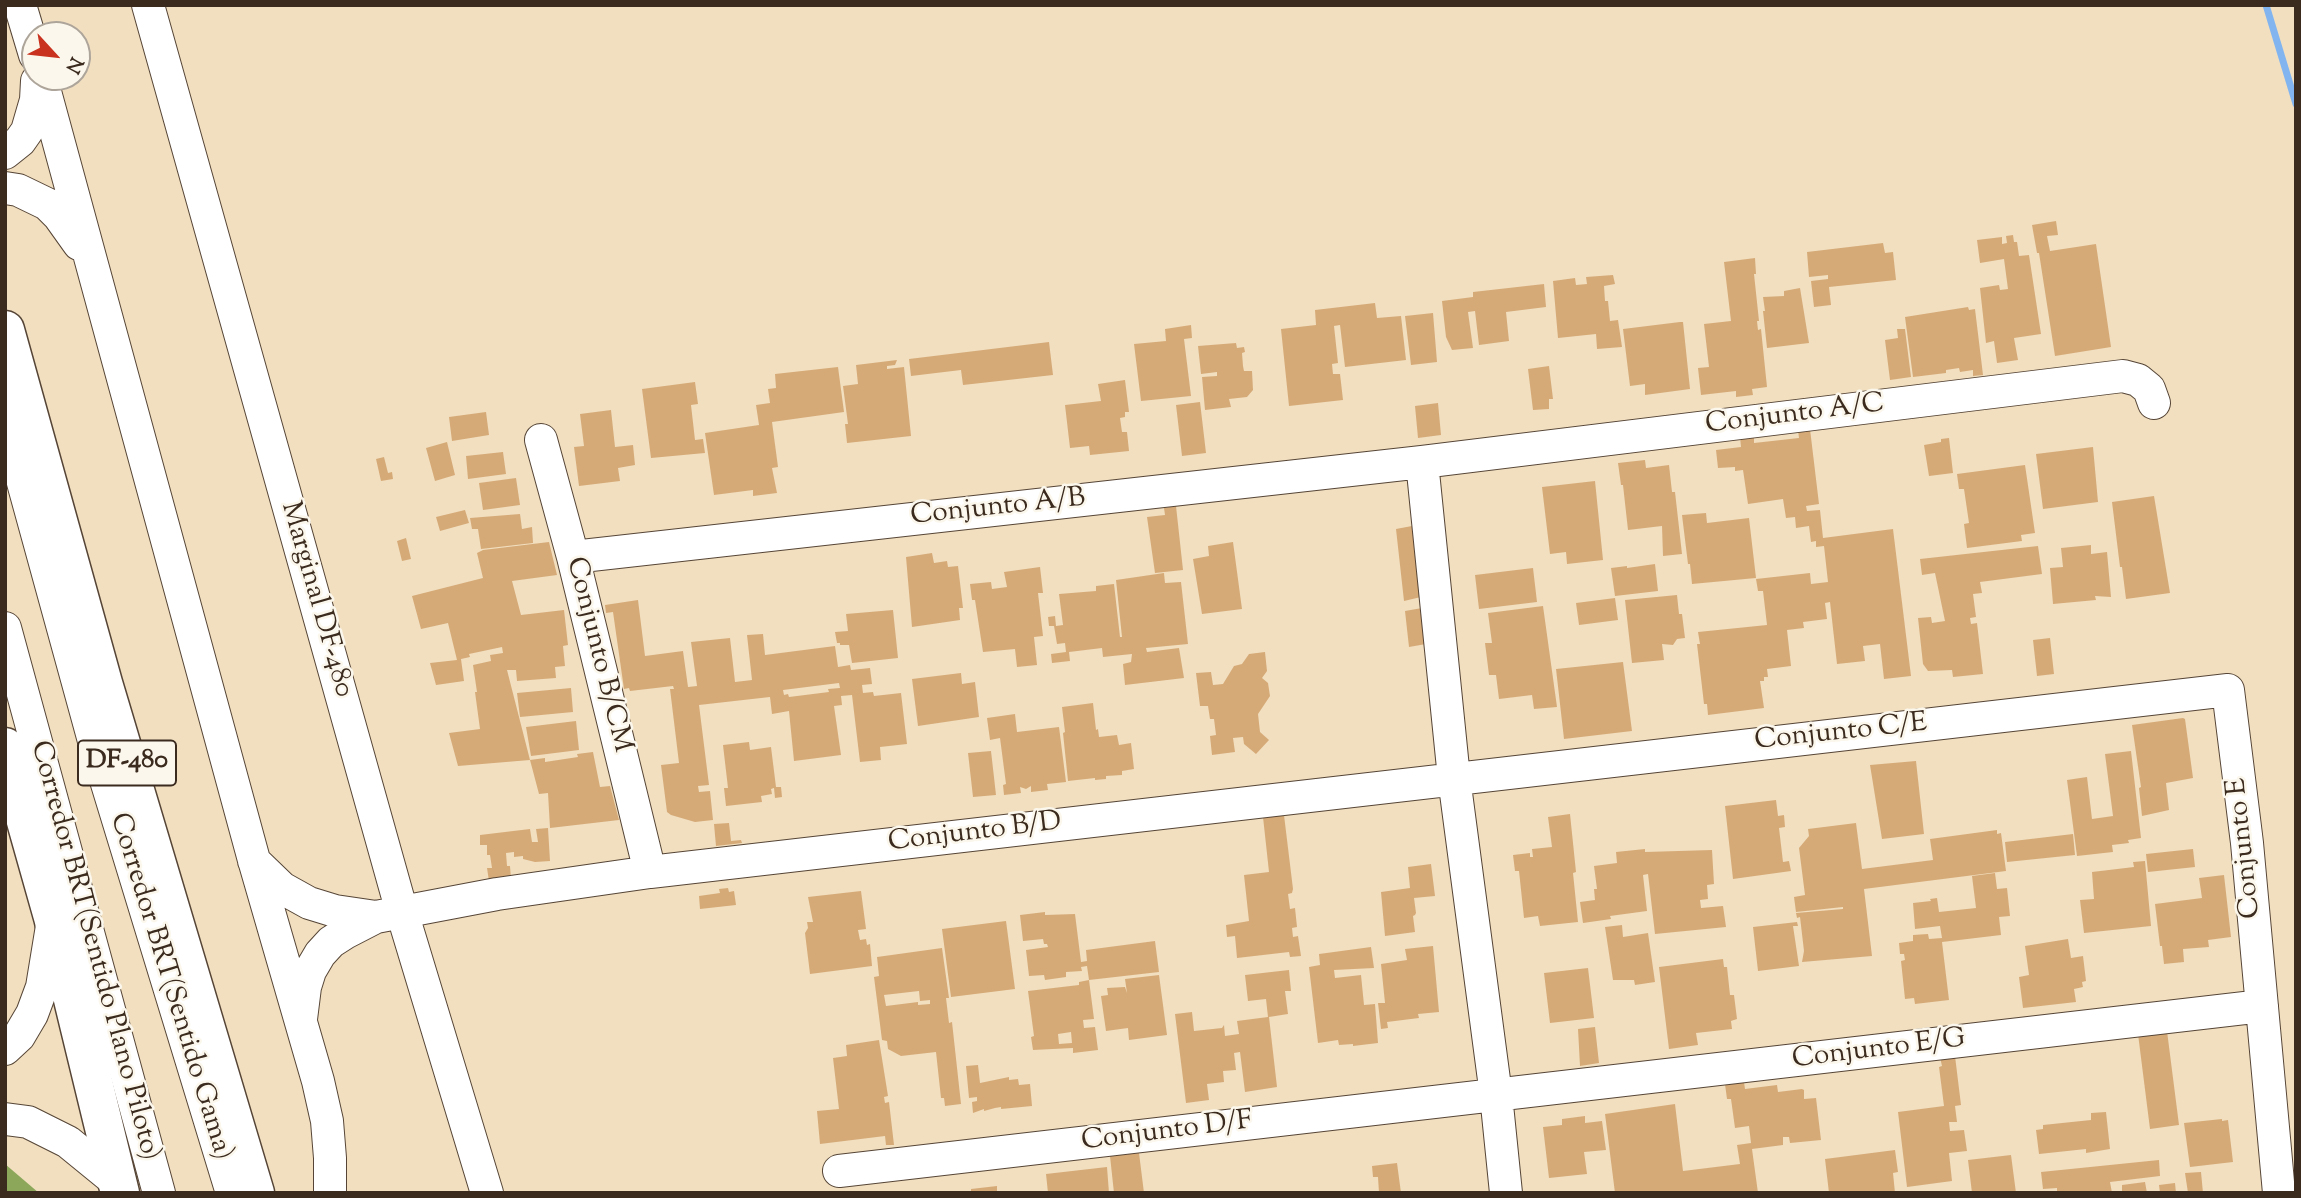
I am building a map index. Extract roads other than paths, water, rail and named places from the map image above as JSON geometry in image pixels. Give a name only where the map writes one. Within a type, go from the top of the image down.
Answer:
[{"type":"main road","name":"DF-480","points":[[5,330],[103,683],[255,1193]]},
{"type":"main road","points":[[5,747],[53,917],[119,1187]]},
{"type":"street","name":"Marginal DF-480","points":[[148,5],[389,915],[487,1193]]},
{"type":"street","points":[[5,153],[20,141],[27,131],[37,91]]},
{"type":"street","points":[[43,91],[327,1121],[330,1193]]},
{"type":"street","points":[[5,188],[18,190],[47,204],[59,216],[91,263]]},
{"type":"street","name":"Conjunto A/C","points":[[1422,462],[2123,376],[2138,380],[2149,389],[2154,403]]},
{"type":"street","name":"Corredor BRT(Sentido Gama)","points":[[5,416],[94,741],[232,1193]]},
{"type":"street","name":"Conjunto B/CM","points":[[541,440],[573,557],[650,872]]},
{"type":"street","points":[[1422,462],[1454,778],[1496,1095],[1506,1193]]},
{"type":"street","name":"Conjunto A/B","points":[[573,557],[1422,462]]},
{"type":"street","name":"Corredor BRT(Sentido Plano Piloto)","points":[[5,628],[159,1193]]},
{"type":"street","name":"Conjunto C/E","points":[[1454,778],[2228,690]]},
{"type":"street","name":"Conjunto E","points":[[2228,690],[2247,843],[2279,1193]]},
{"type":"street","name":"Conjunto B/D","points":[[389,915],[497,894],[650,872],[1454,778]]},
{"type":"street","points":[[254,860],[282,888],[309,903],[335,911],[389,915]]},
{"type":"street","points":[[300,1019],[305,987],[320,954],[331,942],[345,933],[389,915]]},
{"type":"street","points":[[5,1049],[19,1036],[42,987],[53,917]]},
{"type":"street","name":"Conjunto E/G","points":[[1496,1095],[2262,1006]]},
{"type":"street","name":"Conjunto D/F","points":[[839,1171],[1496,1095]]},
{"type":"street","points":[[8,1111],[68,1142],[119,1187]]},
{"type":"waterway","points":[[2266,5],[2296,104]]}]
